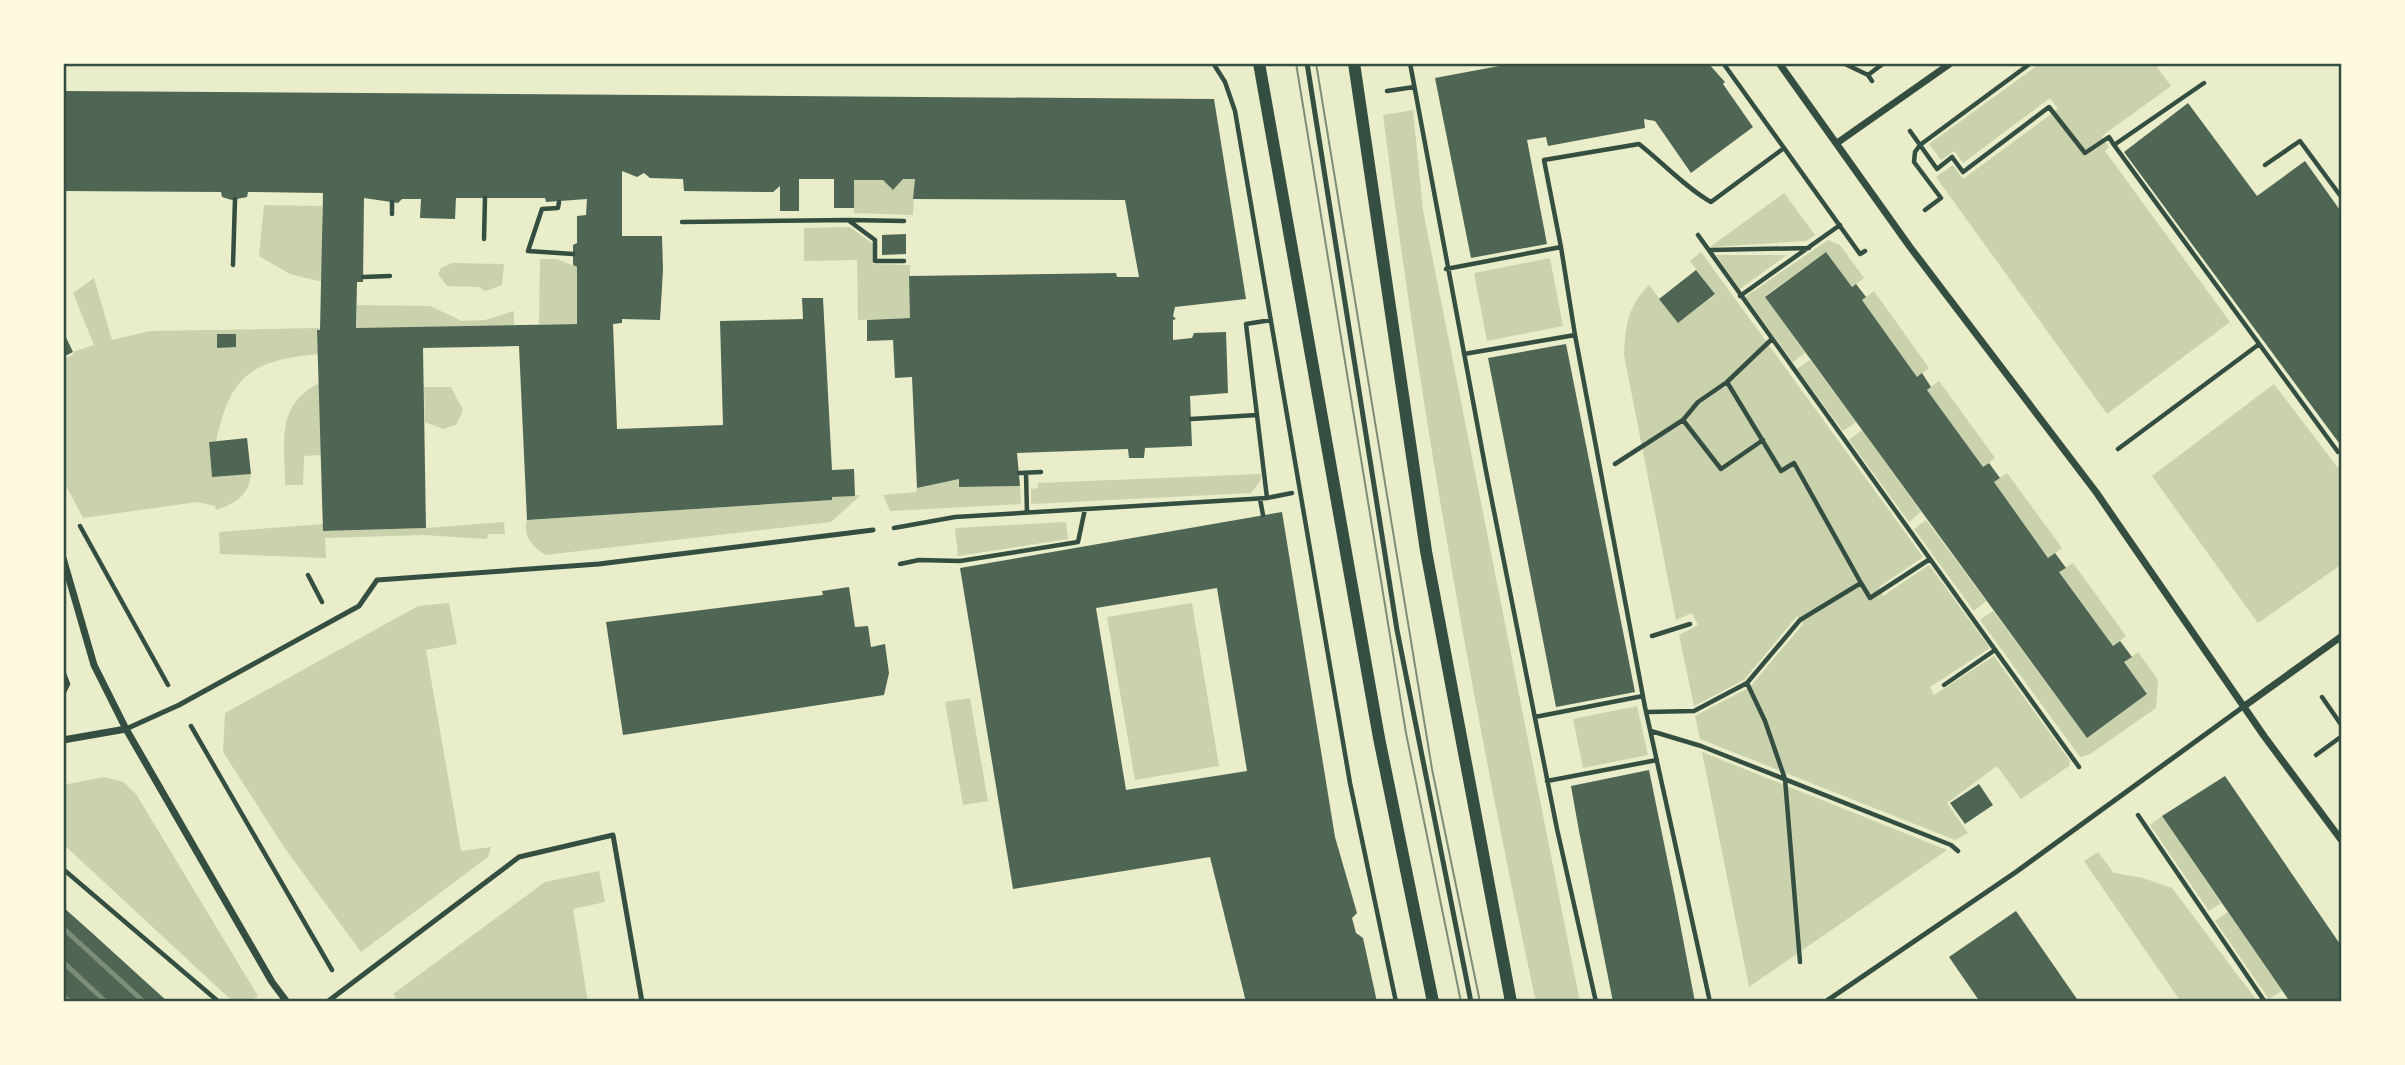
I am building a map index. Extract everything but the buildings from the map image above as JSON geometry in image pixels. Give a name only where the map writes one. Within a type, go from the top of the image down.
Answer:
[{"type":"street","points":[[1259,63],[1379,738],[1433,1002]]},
{"type":"street","points":[[1354,63],[1426,551],[1511,1002]]},
{"type":"street","points":[[1779,63],[1910,247],[2126,534],[2243,707],[2342,841]]},
{"type":"street","points":[[1837,142],[1951,63]]},
{"type":"street","points":[[63,558],[94,664],[126,729],[272,982],[287,1002]]},
{"type":"street","points":[[2243,707],[2342,636]]},
{"type":"street","points":[[63,740],[126,729]]},
{"type":"lane","points":[[1307,63],[1397,630],[1471,1002]]},
{"type":"lane","points":[[126,729],[179,705],[359,606],[377,580],[599,564],[873,530]]},
{"type":"lane","points":[[1825,1002],[2016,872],[2243,707]]},
{"type":"lane","points":[[327,1002],[474,894],[519,857],[613,835],[642,1002]]},
{"type":"path","points":[[1213,63],[1233,102],[1348,770],[1396,1002]]},
{"type":"path","points":[[1410,63],[1446,269],[1547,781],[1596,1002]]},
{"type":"path","points":[[1723,63],[1860,254],[1866,251]]},
{"type":"path","points":[[1843,63],[1868,75],[1872,81]]},
{"type":"path","points":[[1868,75],[1884,63]]},
{"type":"path","points":[[1924,210],[1941,198],[1914,162],[1914,152],[2031,63]]},
{"type":"path","points":[[2115,145],[2204,83]]},
{"type":"path","points":[[1378,92],[1413,87]]},
{"type":"path","points":[[1910,131],[1937,169],[1952,157],[1963,172],[2049,107],[2085,153],[2109,137],[2258,345],[2338,452],[2342,449]]},
{"type":"path","points":[[2265,165],[2300,141],[2342,198]]},
{"type":"path","points":[[1710,1002],[1643,696],[1544,160],[1639,144],[1672,169],[1696,194],[1711,202],[1784,148]]},
{"type":"path","points":[[484,239],[485,198]]},
{"type":"path","points":[[233,265],[235,199]]},
{"type":"path","points":[[391,214],[392,202]]},
{"type":"path","points":[[559,202],[558,208],[542,209],[528,251],[573,254]]},
{"type":"path","points":[[848,220],[875,240],[875,261],[904,261]]},
{"type":"path","points":[[682,222],[904,221]]},
{"type":"path","points":[[1740,296],[1840,225]]},
{"type":"path","points":[[1698,235],[2079,767]]},
{"type":"path","points":[[1446,269],[1561,247]]},
{"type":"path","points":[[1709,250],[1810,248]]},
{"type":"path","points":[[363,277],[390,276]]},
{"type":"path","points":[[1263,515],[1257,415],[1246,324],[1270,320]]},
{"type":"path","points":[[1464,354],[1575,335]]},
{"type":"path","points":[[1615,464],[1683,420],[1698,402],[1727,382],[1772,340]]},
{"type":"path","points":[[2118,449],[2258,345]]},
{"type":"path","points":[[1727,382],[1781,471],[1794,463],[1870,598],[1930,559]]},
{"type":"path","points":[[1191,419],[1257,415]]},
{"type":"path","points":[[1683,420],[1721,469],[1763,440]]},
{"type":"path","points":[[1019,473],[1041,472]]},
{"type":"path","points":[[1026,473],[1027,513]]},
{"type":"path","points":[[873,530],[955,517],[1264,499],[1292,494]]},
{"type":"path","points":[[900,564],[919,560],[960,561],[1078,542],[1085,509]]},
{"type":"path","points":[[80,526],[179,705],[344,988]]},
{"type":"path","points":[[1647,712],[1694,711],[1747,683],[1800,620],[1861,583]]},
{"type":"path","points":[[1652,636],[1690,624]]},
{"type":"path","points":[[1944,685],[1996,650]]},
{"type":"path","points":[[63,671],[68,684],[63,694]]},
{"type":"path","points":[[1747,683],[1765,721],[1785,779],[1800,962]]},
{"type":"path","points":[[1535,717],[1643,696]]},
{"type":"path","points":[[2322,697],[2342,726]]},
{"type":"path","points":[[1651,731],[1700,746],[1785,779],[1951,845],[1958,851]]},
{"type":"path","points":[[2316,755],[2342,736]]},
{"type":"path","points":[[1547,781],[1657,761]]},
{"type":"path","points":[[2137,813],[2265,1002]]},
{"type":"path","points":[[63,869],[219,1002]]},
{"type":"green space","points":[[2041,63],[2154,63],[2171,86],[2102,136],[2109,147],[2105,151],[2230,322],[2107,414],[1936,177],[1953,165],[1963,179],[2058,109],[2050,98],[1963,163],[1954,151],[1941,160],[1929,144]]},
{"type":"green space","points":[[1413,110],[1423,210],[1580,1002],[1536,1002],[1470,671],[1431,449],[1383,115]]},
{"type":"green space","points":[[903,179],[915,179],[913,215],[854,213],[854,180],[883,180],[893,190]]},
{"type":"green space","points":[[1784,193],[1815,235],[1806,241],[1710,247]]},
{"type":"green space","points":[[264,205],[322,206],[322,282],[290,274],[259,256]]},
{"type":"green space","points":[[850,227],[873,244],[873,264],[910,265],[910,318],[858,320],[857,260],[804,261],[804,228]]},
{"type":"green space","points":[[1828,240],[1840,245],[1864,278],[1852,287],[1826,252],[1765,296],[1805,353],[1793,362],[1745,297]]},
{"type":"green space","points":[[1701,252],[1923,557],[1879,587],[1883,596],[1929,565],[1990,648],[1930,687],[1934,695],[1994,656],[2070,761],[2069,766],[2021,799],[1997,766],[1947,803],[1968,833],[1955,840],[1700,739],[1695,716],[1750,687],[1803,624],[1797,616],[1744,680],[1694,706],[1679,635],[1698,625],[1692,613],[1676,620],[1624,355],[1629,317],[1636,301],[1649,285],[1678,323],[1715,295],[1690,261]]},
{"type":"green space","points":[[1716,255],[1787,255],[1740,289]]},
{"type":"green space","points":[[1550,258],[1563,326],[1487,341],[1474,273]]},
{"type":"green space","points":[[540,259],[557,259],[577,267],[577,324],[539,324]]},
{"type":"green space","points":[[452,263],[504,264],[502,285],[485,291],[479,287],[447,286],[438,274],[441,268]]},
{"type":"green space","points":[[94,278],[112,340],[150,331],[320,328],[318,354],[276,361],[260,367],[247,375],[229,400],[216,441],[209,442],[212,476],[251,474],[248,488],[235,502],[216,510],[215,506],[198,502],[83,518],[63,480],[63,360],[74,354],[73,352],[94,345],[73,293]]},
{"type":"green space","points":[[1874,291],[1929,368],[1917,377],[1862,300]]},
{"type":"green space","points":[[357,305],[430,306],[462,321],[485,320],[514,311],[514,327],[356,328]]},
{"type":"green space","points":[[1810,360],[1856,422],[1843,431],[1797,369]]},
{"type":"green space","points":[[1939,381],[1995,458],[1983,467],[1927,390]]},
{"type":"green space","points":[[319,383],[321,455],[304,456],[303,485],[285,485],[284,440],[289,414],[305,392]]},
{"type":"green space","points":[[2274,384],[2338,468],[2342,465],[2342,564],[2258,623],[2152,476]]},
{"type":"green space","points":[[424,387],[451,387],[463,410],[456,425],[443,429],[425,422]]},
{"type":"green space","points":[[1862,430],[1921,512],[1909,522],[1849,440]]},
{"type":"green space","points":[[2007,473],[2062,548],[2048,558],[1994,482]]},
{"type":"green space","points":[[1261,474],[1261,480],[1251,493],[1031,504],[1031,489],[1038,488],[1038,483]]},
{"type":"green space","points":[[959,479],[959,487],[1020,486],[1021,504],[890,511],[883,495],[916,492],[917,488]]},
{"type":"green space","points":[[861,495],[831,522],[545,555],[533,544],[526,531],[527,520],[831,500],[832,497]]},
{"type":"green space","points":[[1926,520],[1986,601],[1974,611],[1914,529]]},
{"type":"green space","points":[[504,522],[505,534],[488,534],[487,539],[423,535],[325,538],[326,558],[220,554],[219,532],[323,524],[323,531],[426,528]]},
{"type":"green space","points":[[1066,522],[1068,539],[958,556],[955,528]]},
{"type":"green space","points":[[2073,563],[2126,636],[2113,646],[2059,572]]},
{"type":"green space","points":[[449,603],[457,644],[426,650],[461,851],[491,847],[488,857],[361,952],[286,850],[223,752],[225,713],[418,606]]},
{"type":"green space","points":[[1192,603],[1219,766],[1135,780],[1107,617]]},
{"type":"green space","points":[[1993,611],[2087,738],[2147,694],[2124,662],[2138,652],[2158,680],[2156,708],[2090,754],[2080,757],[1980,620]]},
{"type":"green space","points":[[970,698],[988,801],[963,805],[945,702]]},
{"type":"green space","points":[[1637,706],[1648,755],[1583,768],[1573,719]]},
{"type":"green space","points":[[1702,752],[1947,850],[1749,987]]},
{"type":"green space","points":[[104,777],[123,782],[136,794],[258,996],[243,1002],[228,997],[63,844],[63,785]]},
{"type":"green space","points":[[2162,816],[2221,903],[2209,911],[2150,825]]},
{"type":"green space","points":[[2098,852],[2114,873],[2143,878],[2172,888],[2258,1002],[2181,1002],[2084,861]]},
{"type":"green space","points":[[599,871],[605,902],[573,909],[588,1002],[399,1002],[393,994],[545,882]]},
{"type":"green space","points":[[2228,912],[2282,991],[2269,999],[2215,921]]},
{"type":"tram line","points":[[1296,63],[1406,733],[1461,1002]]},
{"type":"tram line","points":[[1316,63],[1432,769],[1480,1002]]},
{"type":"railway","points":[[63,928],[144,1002]]},
{"type":"railway","points":[[63,962],[106,1002]]},
{"type":"railway","points":[[63,996],[70,1002]]}]
